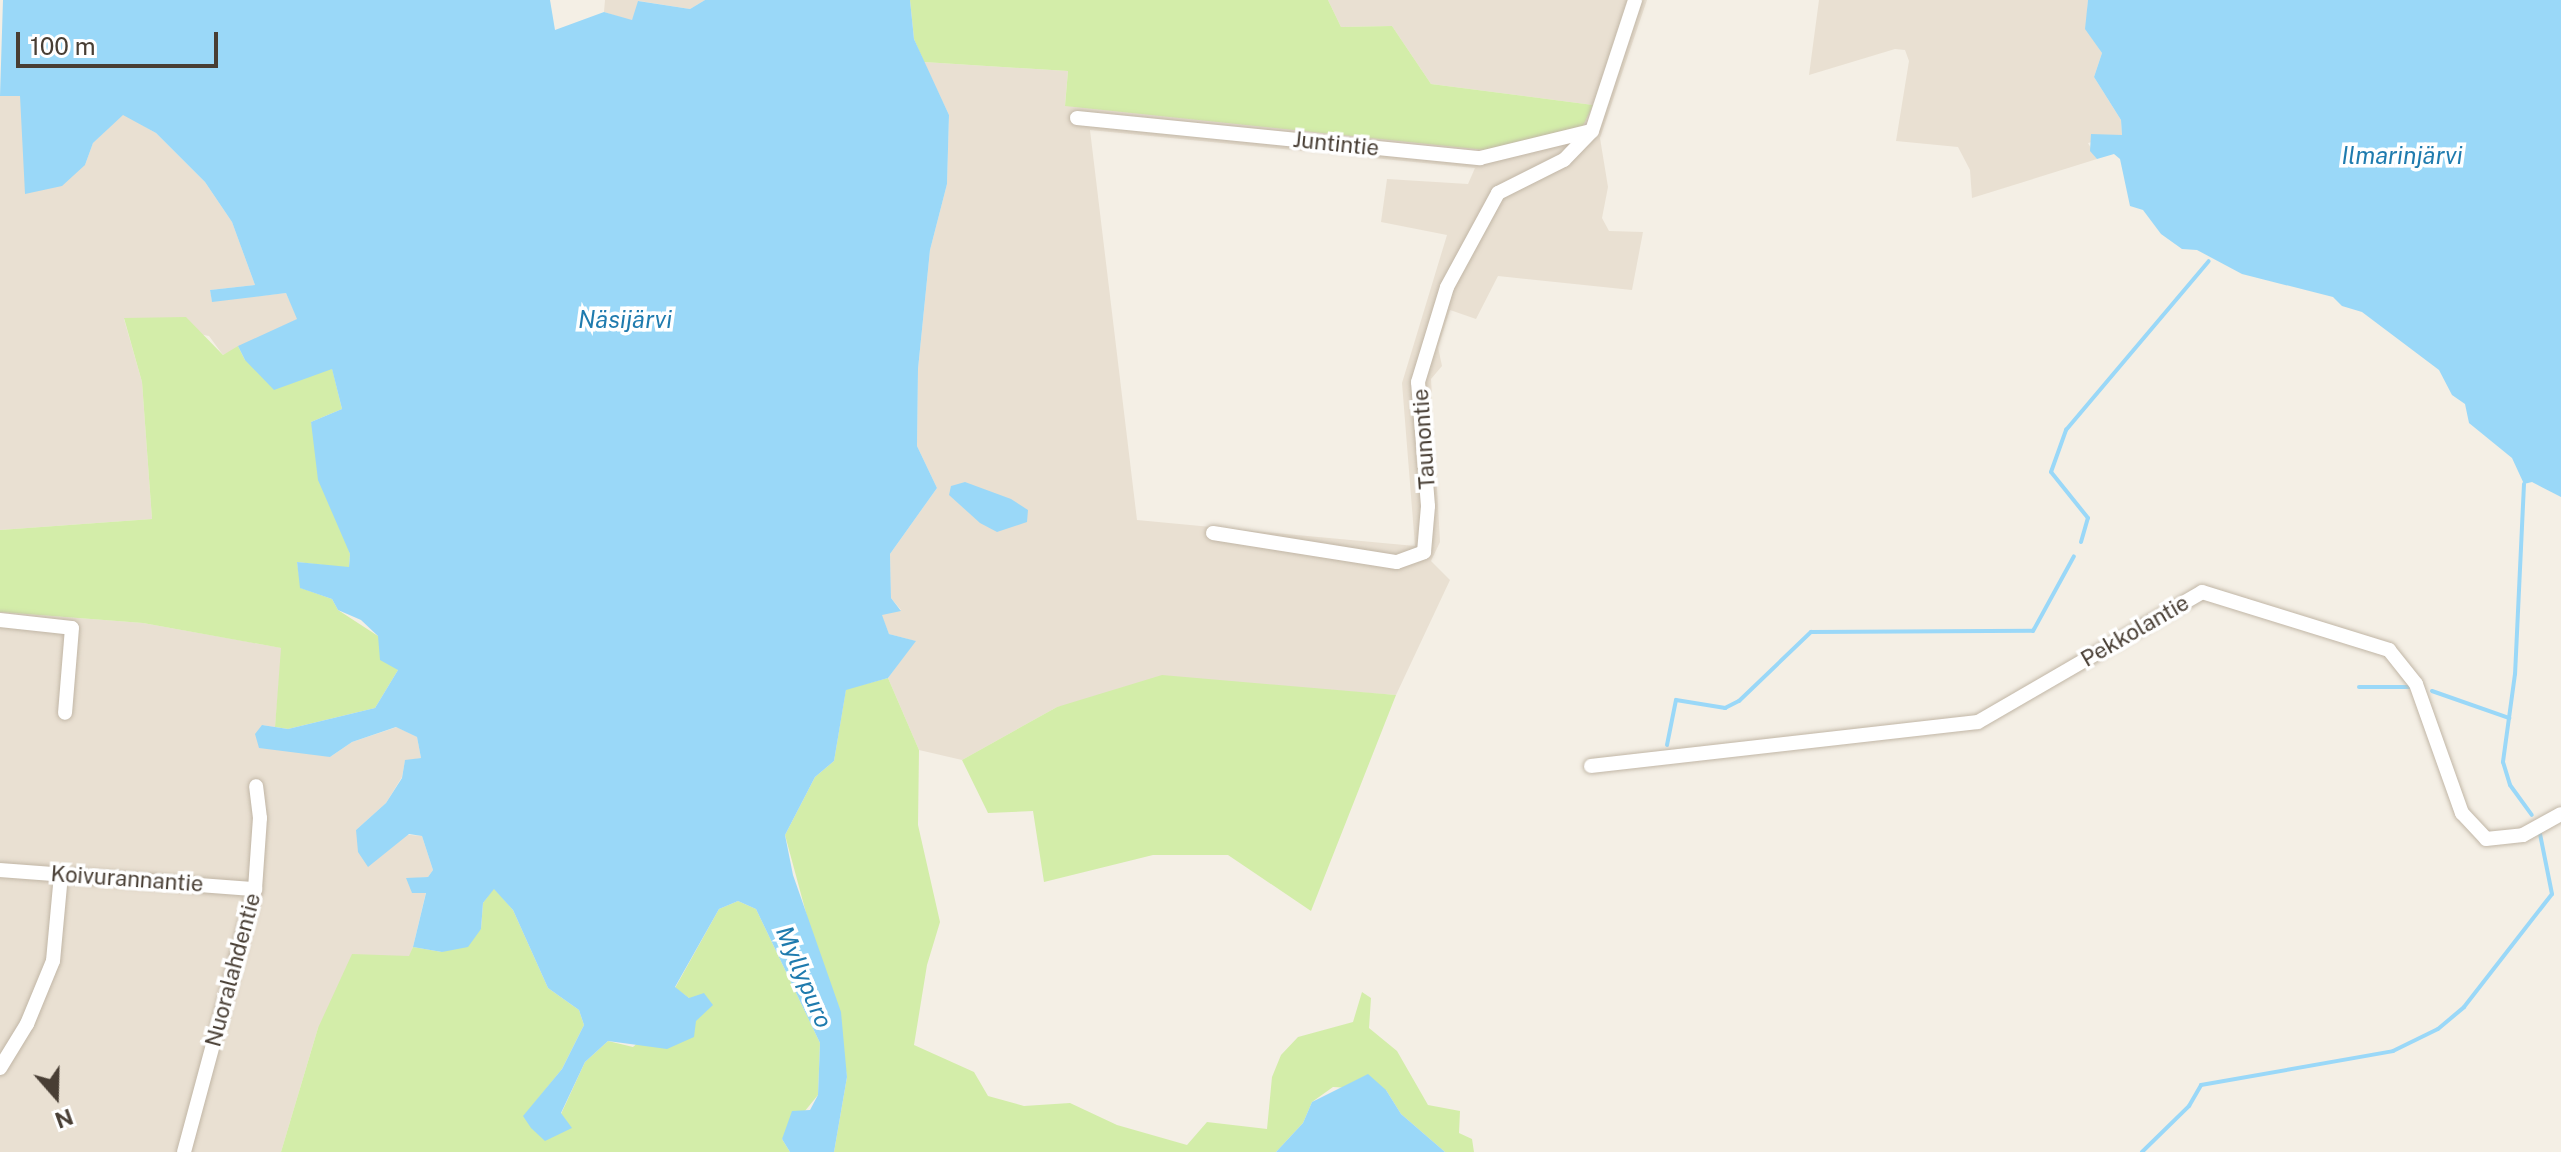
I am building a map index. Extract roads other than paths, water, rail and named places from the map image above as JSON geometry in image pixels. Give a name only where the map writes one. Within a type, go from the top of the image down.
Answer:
[{"type":"street","points":[[1592,131],[1635,0]]},
{"type":"street","name":"Juntintie","points":[[1077,118],[1480,158],[1592,131]]},
{"type":"street","name":"Taunontie","points":[[1213,533],[1397,562],[1424,552],[1428,506],[1418,382],[1447,287],[1498,193],[1564,160],[1592,131]]},
{"type":"street","name":"Pekkolantie","points":[[1591,766],[1978,722],[2202,592],[2389,650],[2416,684],[2462,813],[2486,839],[2523,835],[2561,814]]},
{"type":"street","points":[[0,620],[72,628],[65,713]]},
{"type":"street","name":"Nuoralahdentie","points":[[184,1152],[255,889],[260,818],[256,786]]},
{"type":"street","name":"Koivurannantie","points":[[0,870],[255,889]]},
{"type":"street","points":[[0,1068],[27,1024],[53,961],[61,874]]},
{"type":"water","name":"Näsijärvi","points":[[3,0],[550,0],[555,30],[604,12],[632,20],[638,1],[690,9],[705,0],[910,0],[914,39],[949,115],[947,184],[930,250],[918,369],[917,446],[937,488],[890,554],[891,598],[901,611],[882,615],[889,634],[916,641],[888,678],[846,690],[834,761],[815,777],[785,835],[793,875],[841,1012],[847,1077],[834,1152],[790,1152],[782,1139],[792,1111],[810,1110],[818,1095],[820,1043],[756,909],[738,901],[719,909],[675,987],[689,998],[704,993],[713,1005],[696,1021],[694,1037],[667,1049],[608,1041],[585,1062],[561,1113],[572,1128],[545,1141],[531,1128],[523,1116],[562,1069],[584,1025],[579,1010],[548,988],[513,910],[494,889],[483,903],[481,929],[468,947],[442,952],[413,947],[426,893],[412,893],[406,878],[428,877],[433,870],[422,836],[409,834],[368,867],[358,852],[356,830],[386,803],[402,778],[405,760],[421,758],[417,737],[396,727],[352,742],[330,757],[259,748],[255,734],[262,725],[288,729],[375,708],[398,670],[380,660],[378,636],[361,620],[338,610],[332,599],[300,588],[297,562],[349,567],[350,554],[318,480],[311,422],[342,409],[332,369],[274,390],[245,360],[238,346],[297,319],[286,293],[212,302],[210,290],[255,285],[232,222],[205,182],[156,133],[123,115],[93,143],[85,165],[62,186],[25,194],[20,96],[0,96]]},
{"type":"water","name":"Ilmarinjärvi","points":[[2088,0],[2561,0],[2561,497],[2532,482],[2524,484],[2512,458],[2469,423],[2465,404],[2452,395],[2439,370],[2362,312],[2342,306],[2333,297],[2242,274],[2197,250],[2182,249],[2161,234],[2143,210],[2130,206],[2120,159],[2114,154],[2097,159],[2090,151],[2091,134],[2122,135],[2121,120],[2094,77],[2102,53],[2085,29]]},
{"type":"water","points":[[965,482],[1011,499],[1028,510],[1027,522],[997,532],[980,523],[949,495],[951,486]]},
{"type":"water","points":[[1368,1074],[1386,1090],[1401,1114],[1445,1152],[1276,1152],[1303,1123],[1312,1102]]},
{"type":"waterway","points":[[2081,542],[2088,518],[2051,472],[2066,430],[2209,261]]},
{"type":"waterway","points":[[2524,484],[2515,674],[2503,762],[2510,785],[2532,815]]},
{"type":"waterway","points":[[1667,745],[1676,700],[1725,708],[1739,701],[1811,632],[2033,631],[2074,556]]},
{"type":"waterway","points":[[2359,687],[2409,687]]},
{"type":"waterway","points":[[2432,691],[2509,718]]},
{"type":"waterway","points":[[2142,1152],[2189,1106],[2201,1085],[2393,1051],[2438,1029],[2464,1007],[2552,894],[2540,834]]},
{"type":"water label","name":"Myllypuro","points":[[804,977]]}]
